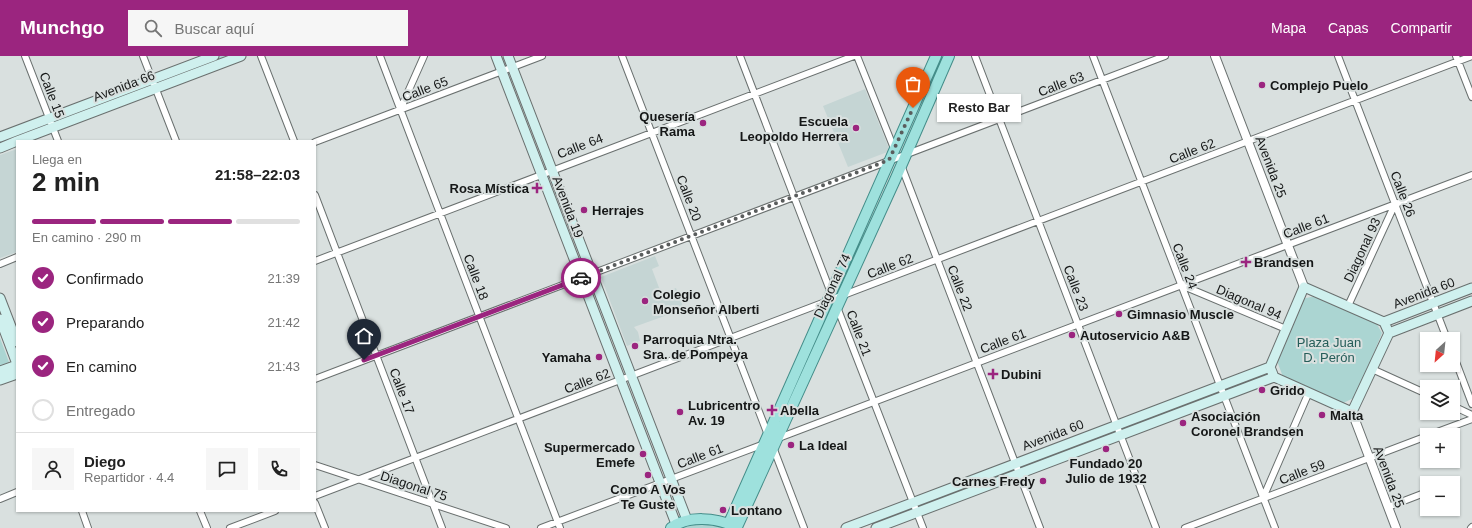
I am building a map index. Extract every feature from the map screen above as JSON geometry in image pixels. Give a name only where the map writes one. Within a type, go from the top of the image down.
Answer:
[{"type":"main road","name":"Avenida 66","points":[[0,137],[214,56]]},
{"type":"main road","name":"Avenida 66","points":[[20,140],[241,56]]},
{"type":"main road","name":"Avenida 19","points":[[496,56],[660,483],[674,526]]},
{"type":"main road","name":"Avenida 19","points":[[508,56],[687,520]]},
{"type":"main road","name":"Diagonal 74","points":[[898,158],[936,56]]},
{"type":"main road","name":"Diagonal 74","points":[[735,526],[771,441],[898,158],[949,56]]},
{"type":"main road","name":"Avenida 66","points":[[0,148],[16,141]]},
{"type":"main road","points":[[1304,287],[1348,306],[1384,322],[1389,333],[1352,412],[1274,377],[1270,367],[1304,287]]},
{"type":"main road","name":"Avenida 60","points":[[1384,322],[1472,288]]},
{"type":"main road","points":[[0,298],[16,339]]},
{"type":"main road","name":"Avenida 60","points":[[1389,333],[1472,301]]},
{"type":"main road","points":[[0,319],[16,362]]},
{"type":"main road","points":[[0,371],[16,365]]},
{"type":"main road","name":"Avenida 60","points":[[846,528],[1270,367]]},
{"type":"main road","points":[[0,380],[16,374]]},
{"type":"main road","name":"Avenida 60","points":[[876,528],[1274,377]]},
{"type":"main road","points":[[674,526],[687,520],[704,518],[735,526]]},
{"type":"street","name":"Calle 15","points":[[25,56],[58,140]]},
{"type":"street","points":[[143,56],[176,140]]},
{"type":"street","points":[[261,56],[294,140]]},
{"type":"street","name":"Calle 18","points":[[380,56],[559,525]]},
{"type":"street","points":[[400,110],[424,56]]},
{"type":"street","name":"Calle 65","points":[[316,142],[542,56]]},
{"type":"street","name":"Calle 20","points":[[622,56],[804,528]]},
{"type":"street","name":"Calle 21","points":[[740,56],[912,503],[923,528]]},
{"type":"street","name":"Calle 64","points":[[316,260],[854,56]]},
{"type":"street","name":"Calle 22","points":[[857,56],[938,259],[1040,528]]},
{"type":"street","name":"Calle 23","points":[[975,56],[1156,528]]},
{"type":"street","name":"Calle 24","points":[[1093,56],[1275,528]]},
{"type":"street","name":"Calle 63","points":[[316,379],[1165,56]]},
{"type":"street","name":"Avenida 25","points":[[1215,56],[1304,287]]},
{"type":"street","name":"Calle 26","points":[[1338,56],[1444,332]]},
{"type":"street","name":"Calle 62","points":[[316,496],[1355,101],[1458,59],[1472,56]]},
{"type":"street","points":[[1458,59],[1472,97]]},
{"type":"street","name":"Calle 61","points":[[541,528],[559,525],[660,483],[1472,174]]},
{"type":"street","name":"Calle 17","points":[[316,198],[442,528]]},
{"type":"street","name":"Diagonal 93","points":[[1348,306],[1395,204]]},
{"type":"street","points":[[0,264],[16,257]]},
{"type":"street","name":"Diagonal 94","points":[[1181,285],[1286,329]]},
{"type":"street","points":[[1372,369],[1420,391]]},
{"type":"street","points":[[1460,372],[1472,404]]},
{"type":"street","points":[[1263,498],[1309,392]]},
{"type":"street","points":[[1460,409],[1472,414]]},
{"type":"street","name":"Avenida 25","points":[[1352,412],[1396,528]]},
{"type":"street","name":"Calle 59","points":[[1447,428],[1472,419]]},
{"type":"street","name":"Calle 59","points":[[1185,528],[1420,438]]},
{"type":"street","name":"Diagonal 75","points":[[316,465],[506,528]]},
{"type":"street","points":[[0,499],[16,492]]},
{"type":"street","points":[[1388,506],[1420,495]]},
{"type":"street","points":[[316,506],[325,528]]},
{"type":"street","points":[[82,512],[88,528]]},
{"type":"street","points":[[200,512],[207,528]]},
{"type":"street","points":[[230,528],[272,512]]},
{"type":"shaded area","name":"Escuela Leopoldo Herrera","points":[[865,89],[890,151],[848,167],[823,106]]},
{"type":"shaded area","points":[[16,149],[16,252],[0,258],[0,155]]},
{"type":"shaded area","name":"Colegio Monseñor Alberti","points":[[655,256],[659,266],[652,269],[661,293],[676,288],[684,309],[634,327],[638,332],[640,341],[627,346],[601,277]]},
{"type":"green space","points":[[220,56],[234,56],[0,145],[0,140]]},
{"type":"green space","name":"Plaza Juan D. Perón","points":[[1315,296],[1375,321],[1382,333],[1356,397],[1341,404],[1283,377],[1277,361],[1302,299]]},
{"type":"green space","points":[[0,338],[9,362],[0,366]]},
{"type":"green space","points":[[692,523],[727,525],[732,528],[677,528]]},
{"type":"way so far","points":[[581,278],[889,160],[913,108]]},
{"type":"place","name":"Complejo Puelo","points":[[1262,85]]},
{"type":"place","name":"Resto Bar","points":[[913,108]]},
{"type":"place","name":"Quesería Rama","points":[[703,123]]},
{"type":"place","name":"Escuela Leopoldo Herrera","points":[[856,128]]},
{"type":"place","name":"Rosa Mística","points":[[537,188]]},
{"type":"place","name":"Herrajes","points":[[584,210]]},
{"type":"place","name":"Brandsen","points":[[1246,262]]},
{"type":"place","name":"Colegio Monseñor Alberti","points":[[645,301]]},
{"type":"place","name":"Gimnasio Muscle","points":[[1119,314]]},
{"type":"place","name":"Autoservicio A&B","points":[[1072,335]]},
{"type":"place","name":"Parroquia Ntra. Sra. de Pompeya","points":[[635,346]]},
{"type":"place","name":"Yamaha","points":[[599,357]]},
{"type":"place","name":"Dubini","points":[[993,374]]},
{"type":"place","name":"Grido","points":[[1262,390]]},
{"type":"place","name":"Abella","points":[[772,410]]},
{"type":"place","name":"Lubricentro Av. 19","points":[[680,412]]},
{"type":"place","name":"Malta","points":[[1322,415]]},
{"type":"place","name":"Asociación Coronel Brandsen","points":[[1183,423]]},
{"type":"place","name":"La Ideal","points":[[791,445]]},
{"type":"place","name":"Fundado 20 Julio de 1932","points":[[1106,449]]},
{"type":"place","name":"Supermercado Emefe","points":[[643,454]]},
{"type":"place","name":"Como A Vos Te Guste","points":[[648,475]]},
{"type":"place","name":"Carnes Fredy","points":[[1043,481]]},
{"type":"place","name":"Lontano","points":[[723,510]]},
{"type":"route","points":[[364,360],[581,278]]}]
